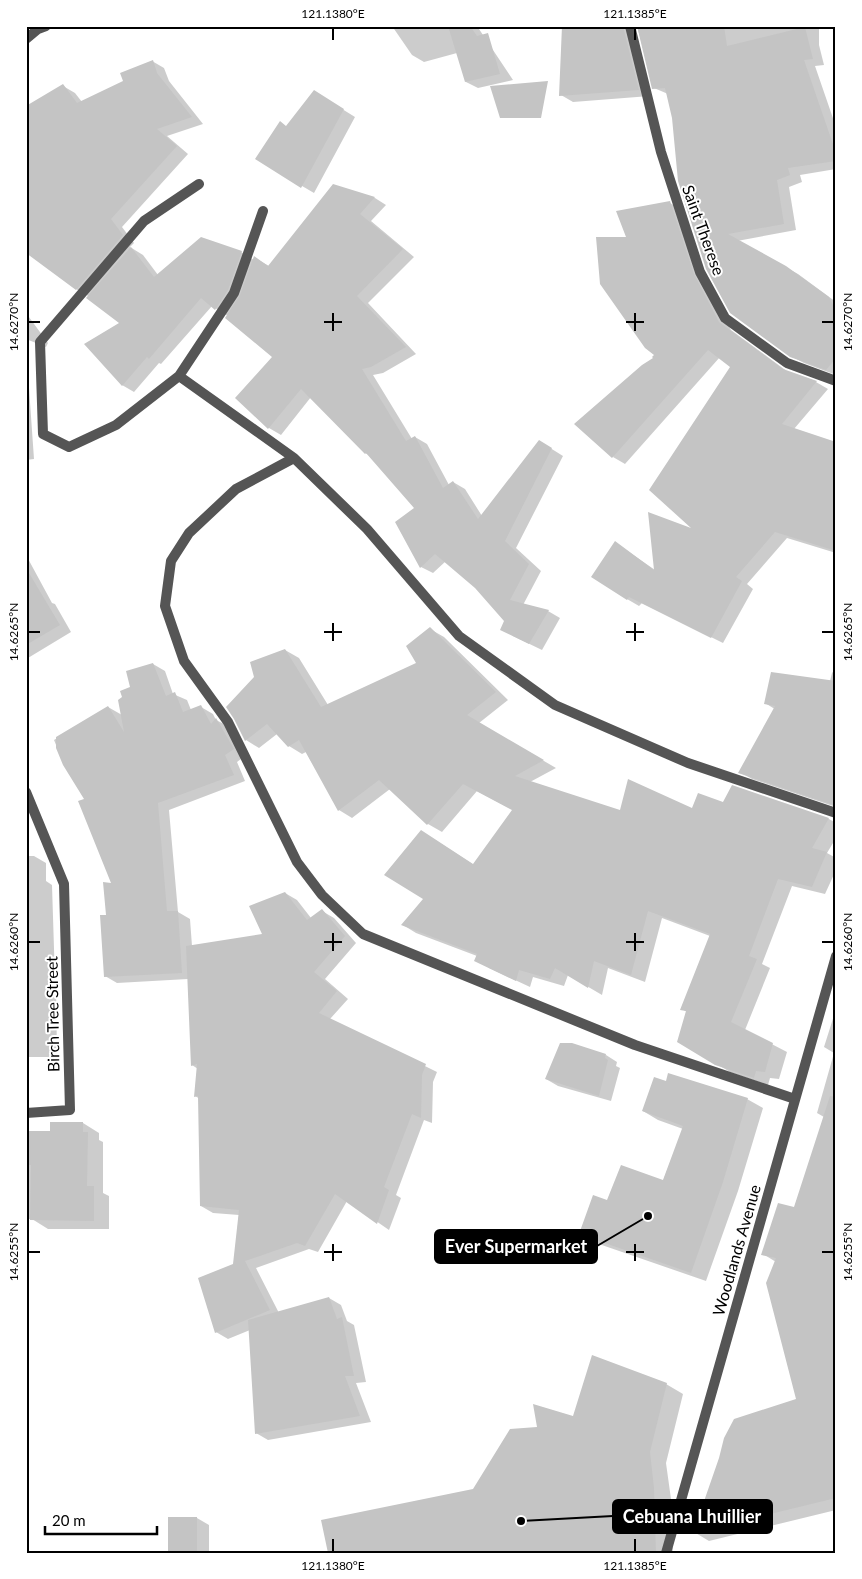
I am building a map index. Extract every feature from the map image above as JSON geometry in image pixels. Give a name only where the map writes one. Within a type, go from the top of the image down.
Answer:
[{"type":"street","points":[[26,39],[38,29],[46,26]]},
{"type":"street","name":"Saint Therese","points":[[630,26],[664,161],[700,272],[725,318],[787,363],[836,381]]},
{"type":"street","points":[[199,184],[144,221],[40,342],[43,434],[68,447],[116,426],[179,376],[234,293],[263,211]]},
{"type":"street","points":[[179,376],[294,458],[367,529],[459,636],[555,705],[688,763],[836,813]]},
{"type":"street","points":[[294,458],[236,489],[189,533],[171,561],[165,606],[184,661],[228,722],[297,862],[322,895],[363,934],[634,1045],[795,1098]]},
{"type":"street","name":"Birch Tree Street","points":[[26,792],[64,884],[70,1110],[26,1113]]},
{"type":"street","name":"Woodlands Avenue","points":[[666,1553],[836,956]]},
{"type":"building","points":[[448,26],[470,26],[477,36],[488,33],[500,74],[465,82]]},
{"type":"building","points":[[562,26],[623,26],[639,90],[559,96]]},
{"type":"building","points":[[637,26],[724,26],[727,46],[805,27],[813,59],[804,60],[836,153],[836,161],[788,168],[790,175],[777,180],[784,224],[728,234],[786,266],[829,297],[836,311],[836,358],[826,370],[790,357],[730,313],[706,269],[678,181],[672,118],[665,88],[652,89]]},
{"type":"building","points":[[153,60],[157,73],[192,117],[157,129],[177,146],[111,219],[123,235],[76,290],[26,253],[26,106],[63,84],[77,103],[123,81],[120,73]]},
{"type":"building","points":[[548,81],[541,118],[500,118],[490,86]]},
{"type":"building","points":[[314,90],[344,109],[301,188],[255,159],[280,121],[286,126]]},
{"type":"building","points":[[333,184],[375,197],[360,214],[403,249],[357,296],[406,347],[371,367],[362,369],[406,441],[415,436],[443,488],[453,481],[478,519],[539,440],[552,448],[505,541],[529,564],[510,600],[549,610],[529,644],[500,630],[504,621],[475,588],[435,554],[420,568],[395,522],[414,508],[366,453],[301,389],[268,429],[235,398],[272,357],[225,318],[240,295],[254,256],[268,266]]},
{"type":"building","points":[[670,201],[694,274],[719,322],[783,369],[817,381],[782,424],[836,442],[836,551],[775,532],[736,577],[742,581],[711,638],[629,597],[627,600],[591,577],[615,541],[654,570],[648,512],[691,528],[649,490],[730,367],[708,350],[612,458],[574,424],[642,365],[653,358],[654,355],[645,348],[600,284],[596,237],[626,237],[616,211]]},
{"type":"building","points":[[201,237],[242,251],[228,290],[215,310],[201,298],[149,359],[147,357],[122,386],[84,344],[119,323],[86,298],[131,247],[154,277]]},
{"type":"building","points":[[26,568],[60,625],[26,645]]},
{"type":"building","points":[[430,627],[496,692],[467,715],[544,760],[515,776],[620,810],[628,779],[692,808],[698,793],[723,802],[732,785],[829,818],[812,848],[827,852],[812,887],[778,879],[749,956],[757,959],[731,1022],[773,1043],[765,1072],[756,1071],[754,1078],[715,1065],[677,1042],[686,1011],[680,1010],[710,934],[648,911],[631,975],[594,961],[588,988],[555,968],[550,979],[519,970],[516,981],[474,961],[477,954],[401,925],[423,899],[384,875],[421,830],[473,864],[512,810],[463,784],[427,825],[379,780],[338,811],[299,740],[288,747],[267,724],[245,741],[226,707],[254,677],[250,662],[285,649],[321,707],[416,663],[406,646]]},
{"type":"building","points":[[153,663],[166,696],[175,692],[183,712],[201,705],[211,724],[216,718],[234,749],[225,755],[234,775],[158,803],[167,911],[178,911],[182,973],[104,977],[100,915],[106,915],[103,882],[111,883],[78,801],[84,799],[63,765],[56,748],[56,737],[108,706],[124,732],[118,700],[122,697],[120,691],[130,687],[126,671]]},
{"type":"building","points":[[771,672],[836,681],[836,806],[738,773],[775,706],[764,704]]},
{"type":"building","points":[[285,892],[307,920],[322,909],[345,936],[314,972],[337,991],[319,1013],[426,1064],[422,1075],[421,1118],[412,1114],[384,1187],[389,1190],[377,1224],[335,1194],[305,1246],[297,1243],[245,1261],[270,1310],[215,1333],[198,1278],[233,1264],[239,1210],[200,1206],[198,1096],[194,1097],[197,1064],[191,1066],[186,946],[262,934],[249,906]]},
{"type":"building","points":[[560,1043],[572,1043],[606,1054],[605,1058],[608,1060],[599,1096],[545,1079]]},
{"type":"building","points":[[668,1073],[748,1098],[723,1182],[691,1273],[579,1234],[593,1195],[607,1200],[621,1165],[663,1180],[683,1126],[642,1111],[654,1077],[666,1081]]},
{"type":"building","points":[[830,1096],[836,1097],[836,1498],[693,1533],[724,1438],[734,1419],[796,1399],[766,1283],[776,1258],[761,1255],[778,1203],[794,1207]]},
{"type":"building","points":[[50,1122],[83,1122],[83,1132],[88,1132],[87,1186],[94,1186],[94,1221],[30,1220],[31,1165],[26,1165],[26,1131],[50,1131]]},
{"type":"building","points":[[329,1297],[337,1319],[342,1317],[354,1376],[345,1376],[360,1416],[255,1434],[248,1320]]},
{"type":"building","points":[[592,1355],[667,1383],[650,1452],[654,1488],[656,1553],[328,1553],[321,1520],[473,1489],[510,1429],[537,1427],[533,1404],[573,1416]]},
{"type":"building","points":[[168,1517],[197,1517],[197,1553],[168,1553]]},
{"type":"place","name":"Ever Supermarket","points":[[648,1216]]},
{"type":"place","name":"Cebuana Lhuillier","points":[[521,1521]]}]
